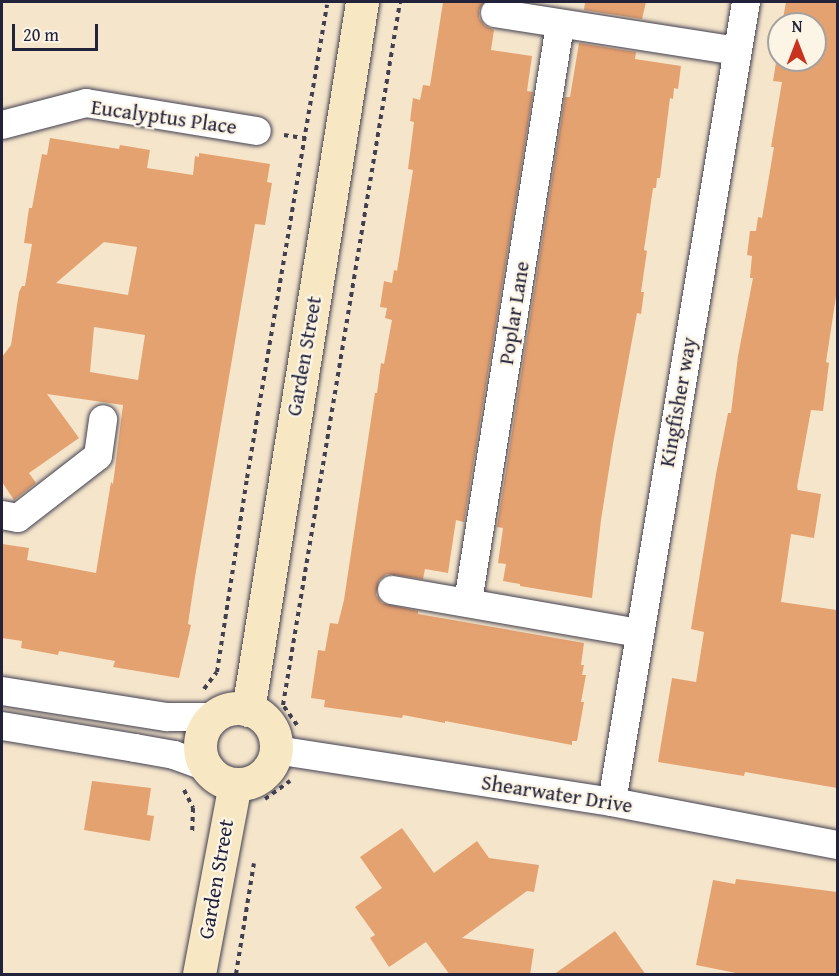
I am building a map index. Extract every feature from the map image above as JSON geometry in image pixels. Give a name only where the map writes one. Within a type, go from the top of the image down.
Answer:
[{"type":"street","name":"Garden Street","points":[[248,710],[273,540],[362,2]]},
{"type":"street","name":"Kingfisher way","points":[[612,802],[746,2]]},
{"type":"street","points":[[495,13],[737,51]]},
{"type":"street","name":"Poplar Lane","points":[[468,602],[560,25]]},
{"type":"street","name":"Eucalyptus Place","points":[[2,125],[86,103],[256,131]]},
{"type":"street","points":[[2,515],[18,518],[98,456],[103,419]]},
{"type":"street","points":[[392,590],[639,633]]},
{"type":"street","points":[[2,691],[167,717],[208,704],[230,710],[248,710],[268,723],[274,733],[276,750],[270,767],[262,776],[246,783],[235,784],[218,778],[206,765],[201,754],[201,737],[208,704]]},
{"type":"street","points":[[2,726],[145,750],[206,765]]},
{"type":"street","name":"Shearwater Drive","points":[[276,750],[612,802],[837,845]]},
{"type":"street","name":"Garden Street","points":[[199,975],[235,784]]},
{"type":"path","points":[[208,704],[217,672],[290,220],[328,2]]},
{"type":"path","points":[[300,728],[283,705],[400,2]]},
{"type":"path","points":[[263,807],[265,798],[291,780]]},
{"type":"path","points":[[182,788],[194,808],[191,838]]},
{"type":"path","points":[[236,975],[255,858]]},
{"type":"building","points":[[443,2],[484,2],[479,10],[479,18],[485,26],[494,30],[491,50],[532,56],[527,91],[533,92],[464,522],[456,520],[448,573],[425,569],[423,579],[387,574],[379,580],[376,595],[382,603],[418,611],[418,614],[584,643],[581,665],[584,665],[582,675],[586,675],[581,702],[584,702],[577,741],[572,741],[572,745],[445,721],[445,723],[403,715],[402,718],[324,707],[325,700],[311,698],[318,650],[325,651],[330,623],[338,624],[344,600],[375,393],[377,393],[381,363],[384,364],[392,320],[385,318],[387,308],[380,307],[384,281],[392,283],[394,270],[397,271],[413,170],[408,169],[414,122],[410,121],[413,98],[420,100],[423,85],[430,86]]},
{"type":"building","points":[[585,2],[646,2],[642,19],[584,10]]},
{"type":"building","points":[[786,2],[837,2],[837,290],[826,362],[829,363],[823,411],[811,410],[797,487],[798,490],[821,494],[814,538],[791,534],[781,602],[837,610],[837,788],[745,772],[744,776],[658,762],[672,678],[696,682],[704,632],[691,629],[716,474],[728,413],[731,413],[738,356],[753,278],[750,278],[752,256],[747,255],[750,231],[756,231],[758,217],[762,218],[774,147],[771,147],[782,82],[773,81],[774,72],[827,72],[827,12],[784,12]]},
{"type":"building","points":[[579,43],[636,52],[635,59],[681,66],[678,89],[674,88],[673,99],[670,98],[660,178],[657,178],[656,188],[653,188],[644,250],[647,251],[641,292],[644,292],[641,314],[637,313],[613,444],[592,598],[503,581],[506,564],[498,563],[503,528],[497,527],[565,97],[570,97]]},
{"type":"building","points":[[50,138],[119,149],[120,145],[150,150],[147,168],[193,175],[195,156],[199,157],[199,153],[270,164],[267,182],[272,183],[265,225],[255,224],[195,577],[188,624],[191,625],[179,678],[113,667],[115,661],[59,651],[58,655],[21,648],[22,641],[2,638],[2,544],[29,548],[27,560],[96,573],[111,482],[113,484],[123,405],[47,394],[79,438],[29,473],[36,483],[14,500],[2,482],[2,357],[11,345],[19,292],[22,286],[25,286],[32,244],[24,243],[29,208],[32,208],[42,154],[47,155]],"holes":[[[104,242],[137,247],[128,295],[56,283]],[[94,327],[145,335],[138,380],[90,372]]]},
{"type":"building","points":[[92,781],[151,788],[147,815],[154,816],[150,841],[84,830]]},
{"type":"building","points":[[402,828],[434,873],[477,841],[489,858],[539,865],[534,892],[527,891],[462,938],[534,949],[530,975],[450,975],[426,942],[389,967],[370,938],[375,935],[355,907],[382,888],[360,857]]},
{"type":"building","points":[[736,879],[837,892],[837,975],[746,975],[696,965],[713,880],[735,884]]},
{"type":"building","points":[[615,931],[646,975],[553,975]]}]
